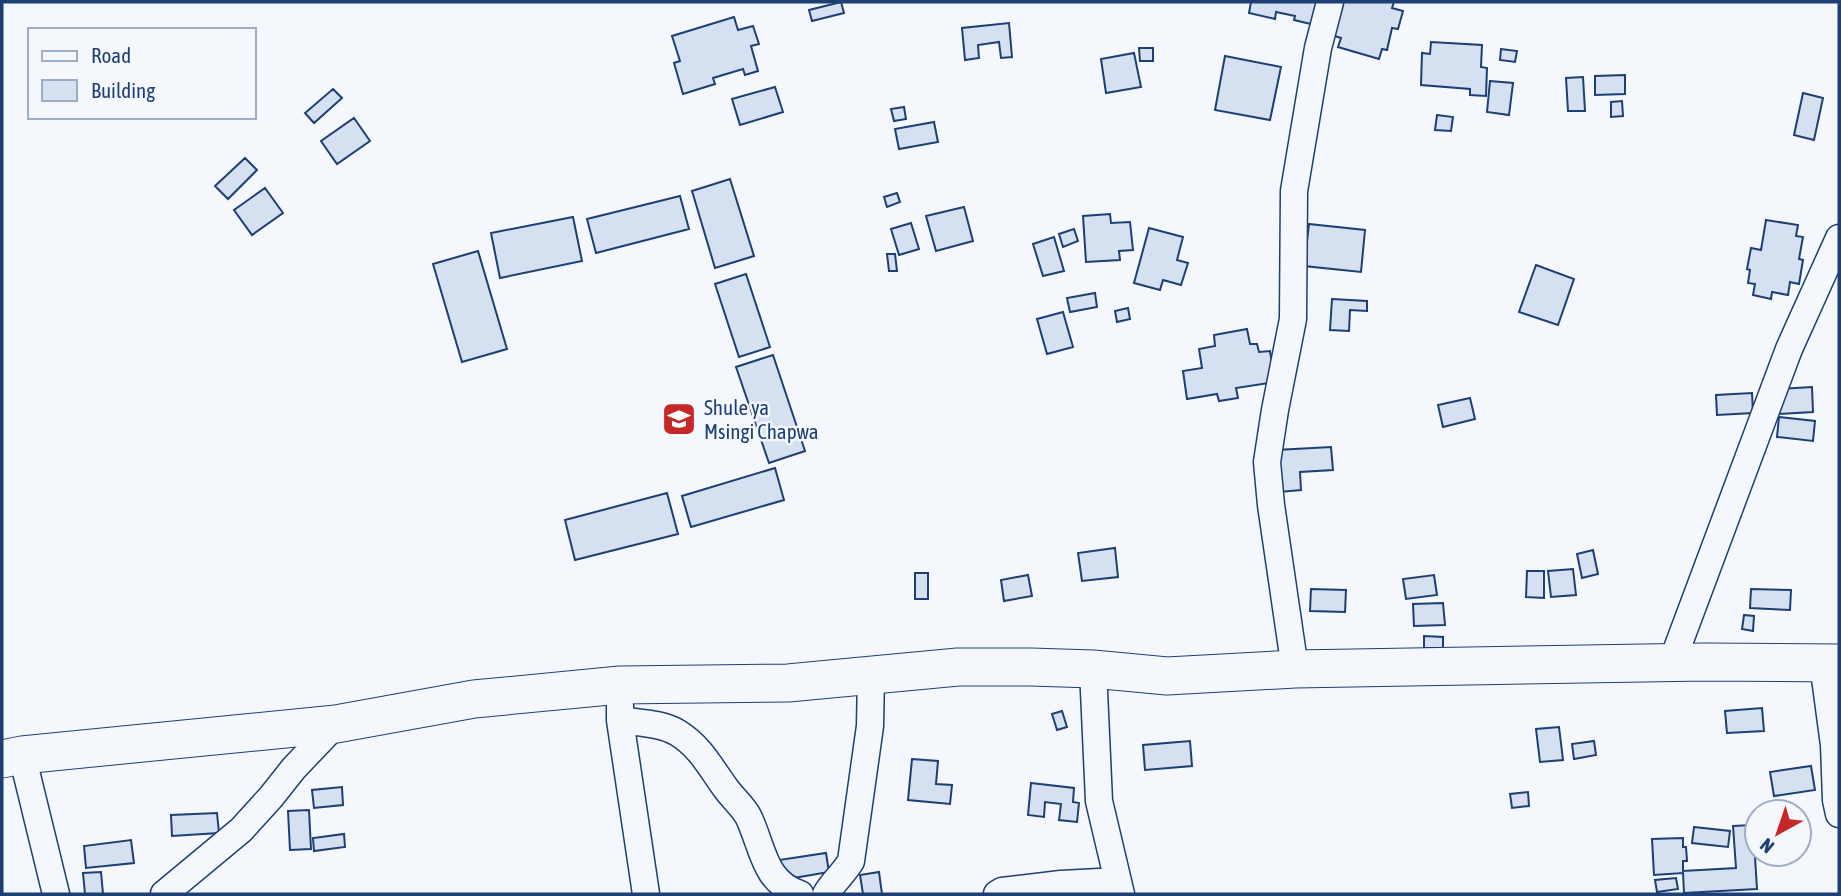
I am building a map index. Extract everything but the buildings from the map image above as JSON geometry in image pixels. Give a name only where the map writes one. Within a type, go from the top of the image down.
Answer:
[{"type":"street","points":[[1295,669],[1271,505],[1268,462],[1293,319],[1294,191],[1318,48],[1330,2]]},
{"type":"street","points":[[1672,662],[1789,349],[1839,238]]},
{"type":"street","points":[[56,894],[12,757],[336,724],[474,699],[620,703],[958,667],[1093,669],[1167,676],[1295,669],[1672,662],[1831,663],[1836,800],[1839,814]]},
{"type":"street","points":[[997,894],[1002,891],[1061,884],[1119,888],[1099,801],[1093,669]]},
{"type":"street","points":[[827,894],[851,861],[870,726],[871,675]]},
{"type":"street","points":[[620,703],[646,894]]},
{"type":"street","points":[[620,703],[677,732],[699,749],[747,815],[758,845],[778,881],[800,894]]},
{"type":"street","points":[[164,894],[241,830],[336,724]]},
{"type":"place","name":"Shule ya Msingi Chapwa","points":[[679,419]]}]
